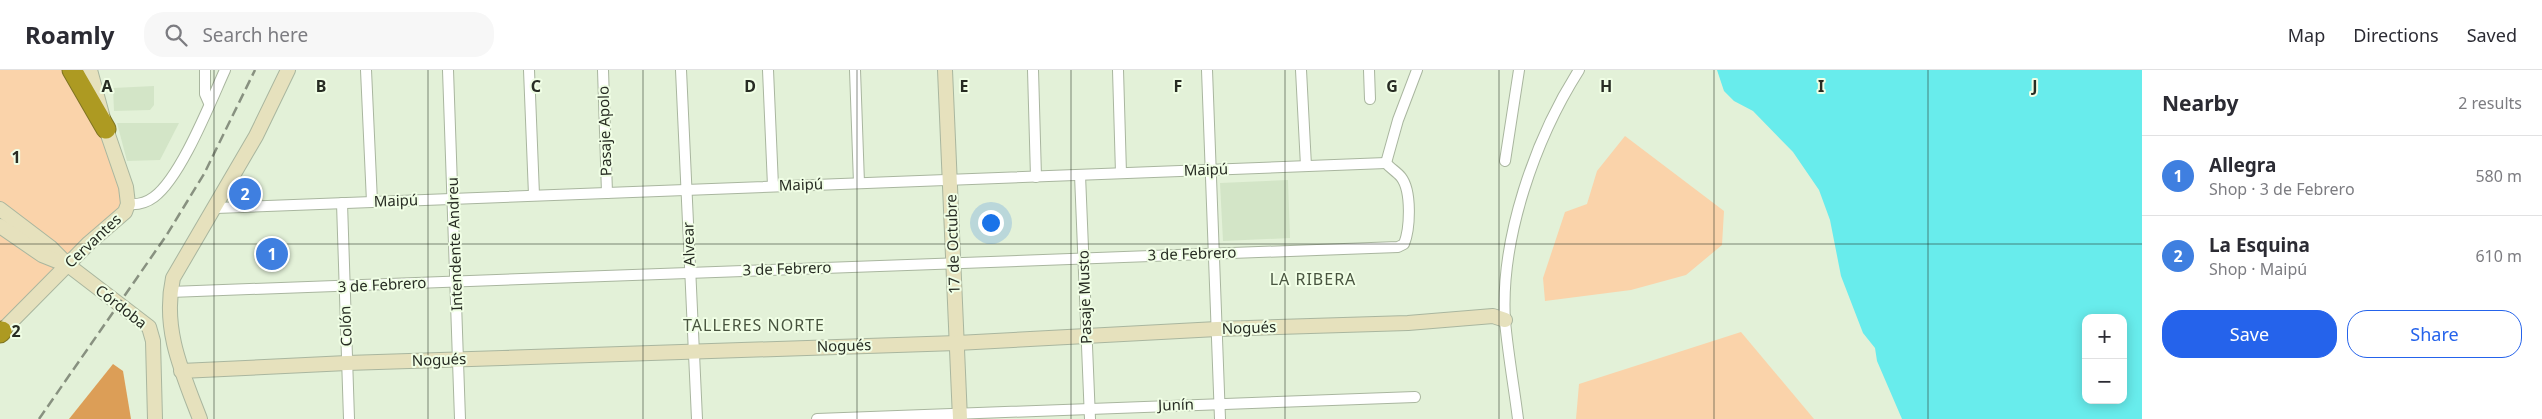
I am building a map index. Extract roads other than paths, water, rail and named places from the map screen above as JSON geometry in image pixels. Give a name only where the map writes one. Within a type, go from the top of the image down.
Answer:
[{"type":"highway","points":[[72,70],[106,129]]},
{"type":"street","name":"Cervantes","points":[[1,332],[89,243],[125,212],[128,204],[126,187],[106,129],[90,70]]},
{"type":"street","points":[[205,70],[206,94],[209,104]]},
{"type":"street","points":[[128,204],[145,202],[164,187],[192,142],[225,70]]},
{"type":"street","points":[[193,419],[182,371],[170,335],[168,316],[170,292],[180,262],[216,208],[256,136],[288,70]]},
{"type":"street","points":[[366,70],[372,202]]},
{"type":"street","name":"Intendente Andreu","points":[[448,70],[457,282],[460,419]]},
{"type":"street","points":[[528,70],[534,196]]},
{"type":"street","name":"Pasaje Apolo","points":[[603,70],[607,193]]},
{"type":"street","name":"Alvear","points":[[681,70],[696,419]]},
{"type":"street","points":[[768,70],[773,186]]},
{"type":"street","points":[[855,70],[859,183]]},
{"type":"street","name":"17 de Octubre","points":[[945,70],[960,416]]},
{"type":"street","points":[[1033,70],[1036,176]]},
{"type":"street","points":[[1118,70],[1122,173]]},
{"type":"street","points":[[1207,70],[1220,419]]},
{"type":"street","points":[[1301,70],[1306,166]]},
{"type":"street","points":[[1368,70],[1370,99]]},
{"type":"street","points":[[1386,163],[1398,120],[1417,70]]},
{"type":"street","points":[[1505,161],[1519,70]]},
{"type":"street","points":[[1518,419],[1505,320],[1507,267],[1516,220],[1535,159],[1563,94],[1579,70]]},
{"type":"street","name":"Maipú","points":[[216,208],[1386,163]]},
{"type":"street","name":"3 de Febrero","points":[[170,292],[1398,247],[1404,244],[1408,224],[1406,187],[1401,177],[1386,163]]},
{"type":"street","name":"Pasaje Musto","points":[[1080,175],[1090,414]]},
{"type":"street","name":"Colón","points":[[342,203],[349,419]]},
{"type":"street","name":"Córdoba","points":[[0,209],[50,247],[68,265],[149,327],[154,341],[155,419]]},
{"type":"street","name":"Córdoba","points":[[0,226],[42,255],[68,265]]},
{"type":"street","name":"Nogués","points":[[182,371],[347,363],[957,343],[1217,329],[1408,323],[1493,316],[1505,320]]},
{"type":"street","points":[[186,386],[200,419]]},
{"type":"street","name":"Junín","points":[[817,419],[1090,414],[1219,403],[1415,397]]},
{"type":"water","points":[[1717,70],[2142,70],[2142,419],[1902,419],[1877,361],[1875,348],[1863,333],[1841,276],[1830,220],[1819,190],[1793,152],[1753,111],[1734,101],[1724,91]]},
{"type":"railway","points":[[39,419],[166,236],[204,174],[255,70]]},
{"type":"place","name":"La Esquina","points":[[245,194]]},
{"type":"place","name":"Allegra","points":[[272,254]]},
{"type":"district","name":"LA RIBERA","points":[[1313,279]]},
{"type":"district","name":"TALLERES NORTE","points":[[754,325]]}]
